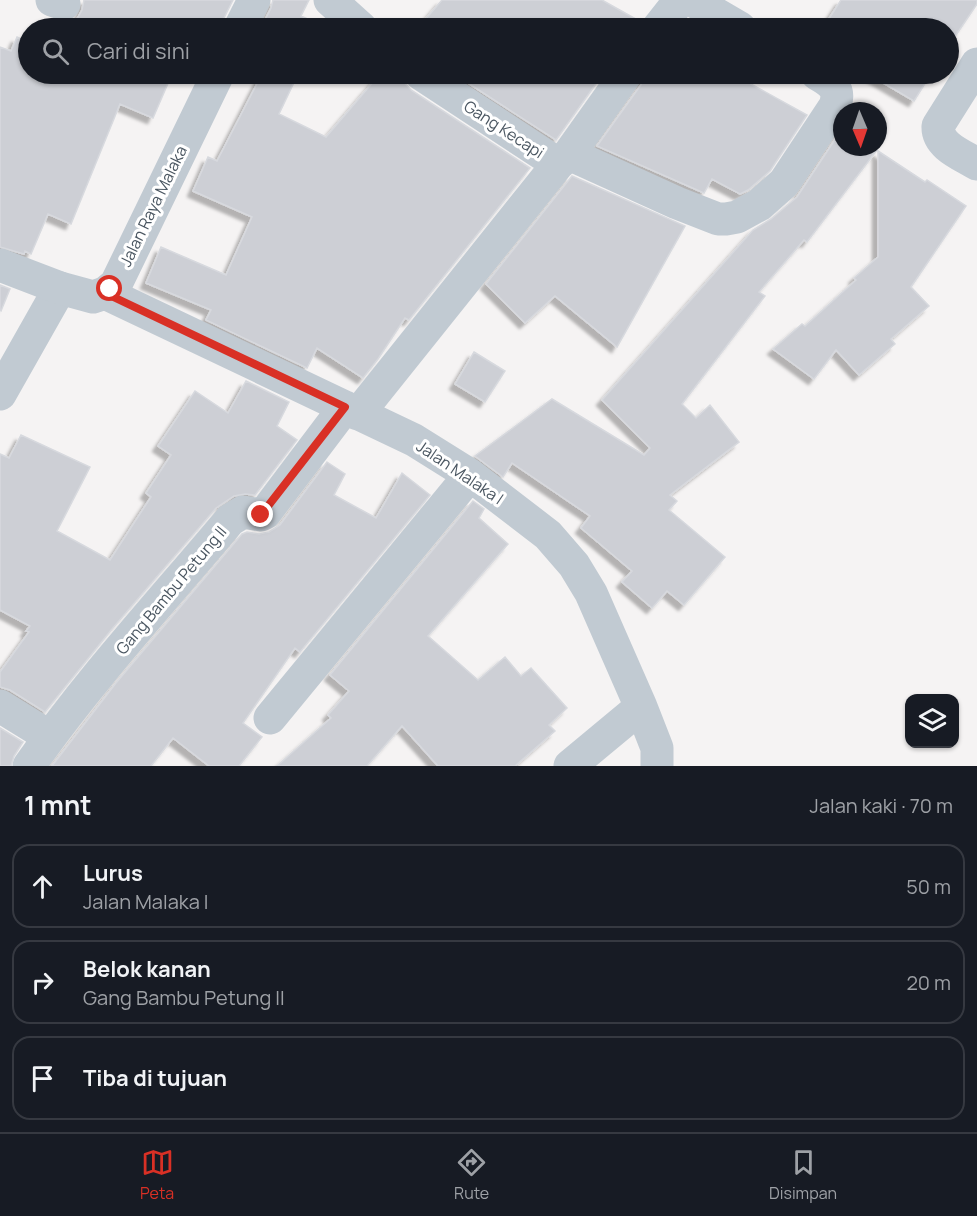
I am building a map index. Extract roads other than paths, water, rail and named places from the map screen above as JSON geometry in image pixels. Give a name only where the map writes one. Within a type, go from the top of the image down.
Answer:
[{"type":"street","points":[[245,18],[254,0]]},
{"type":"street","points":[[330,0],[350,18]]},
{"type":"street","points":[[666,18],[680,0]]},
{"type":"street","points":[[692,0],[723,18]]},
{"type":"street","points":[[977,64],[938,126],[938,135],[943,142],[977,164]]},
{"type":"street","name":"Jalan Raya Malaka","points":[[105,293],[116,284],[213,84]]},
{"type":"street","name":"Gang Kecapi","points":[[438,84],[564,159],[718,219],[737,217],[759,205],[784,183],[835,106],[837,90],[832,84]]},
{"type":"street","points":[[352,411],[564,159],[619,84]]},
{"type":"street","points":[[0,265],[60,288],[93,297],[105,293]]},
{"type":"street","points":[[0,394],[60,288]]},
{"type":"street","name":"Jalan Malaka I","points":[[105,293],[414,440],[470,475],[548,534],[574,566],[591,593],[657,748],[657,766]]},
{"type":"street","name":"Gang Bambu Petung II","points":[[29,766],[122,647],[230,520],[243,512],[261,515],[265,513],[352,411]]},
{"type":"street","points":[[270,718],[470,475]]},
{"type":"street","points":[[0,706],[50,737]]},
{"type":"street","points":[[570,766],[641,707]]}]
